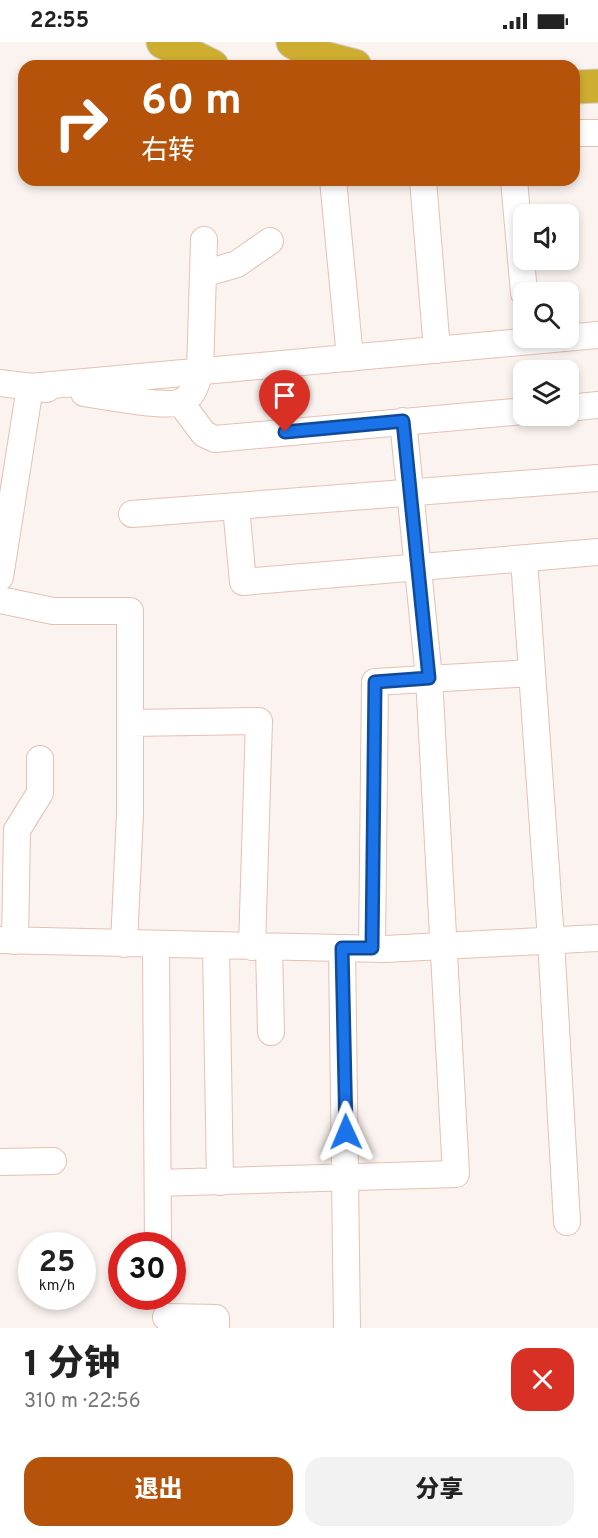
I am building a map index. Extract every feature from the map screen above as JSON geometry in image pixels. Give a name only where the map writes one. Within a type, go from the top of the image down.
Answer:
[{"type":"highway","points":[[163,42],[200,60]]},
{"type":"highway","points":[[293,42],[317,57],[330,60]]},
{"type":"highway","points":[[580,87],[598,86]]},
{"type":"highway","points":[[580,105],[598,105]]},
{"type":"street","points":[[580,133],[598,133]]},
{"type":"street","points":[[334,186],[350,358]]},
{"type":"street","points":[[423,186],[437,350]]},
{"type":"street","points":[[515,186],[523,282]]},
{"type":"street","points":[[0,383],[162,403],[180,402],[194,391],[200,372],[204,240]]},
{"type":"street","points":[[203,274],[237,264],[270,241]]},
{"type":"street","points":[[579,337],[598,336]]},
{"type":"street","points":[[30,387],[513,342]]},
{"type":"street","points":[[0,577],[30,387]]},
{"type":"street","points":[[180,402],[204,434],[215,439],[513,412]]},
{"type":"street","points":[[579,407],[598,405]]},
{"type":"street","points":[[158,1183],[456,1174],[429,678],[403,421]]},
{"type":"street","points":[[132,514],[598,478]]},
{"type":"street","points":[[236,507],[243,582],[598,552]]},
{"type":"street","points":[[524,559],[551,940],[567,1222]]},
{"type":"street","points":[[0,600],[53,611],[130,611],[130,813],[124,944]]},
{"type":"street","points":[[372,948],[375,682],[532,673]]},
{"type":"street","points":[[130,723],[259,721],[260,947],[271,1032]]},
{"type":"street","points":[[40,759],[39,793],[17,830],[7,941],[372,948],[598,938]]},
{"type":"street","points":[[156,945],[158,1232]]},
{"type":"street","points":[[216,946],[220,1182]]},
{"type":"street","points":[[342,948],[347,1328]]},
{"type":"street","points":[[0,1162],[53,1161]]},
{"type":"street","points":[[166,1317],[216,1318],[216,1328]]},
{"type":"route","points":[[285,432],[403,421],[429,678],[375,682],[372,948],[342,948],[346,1132]]}]
